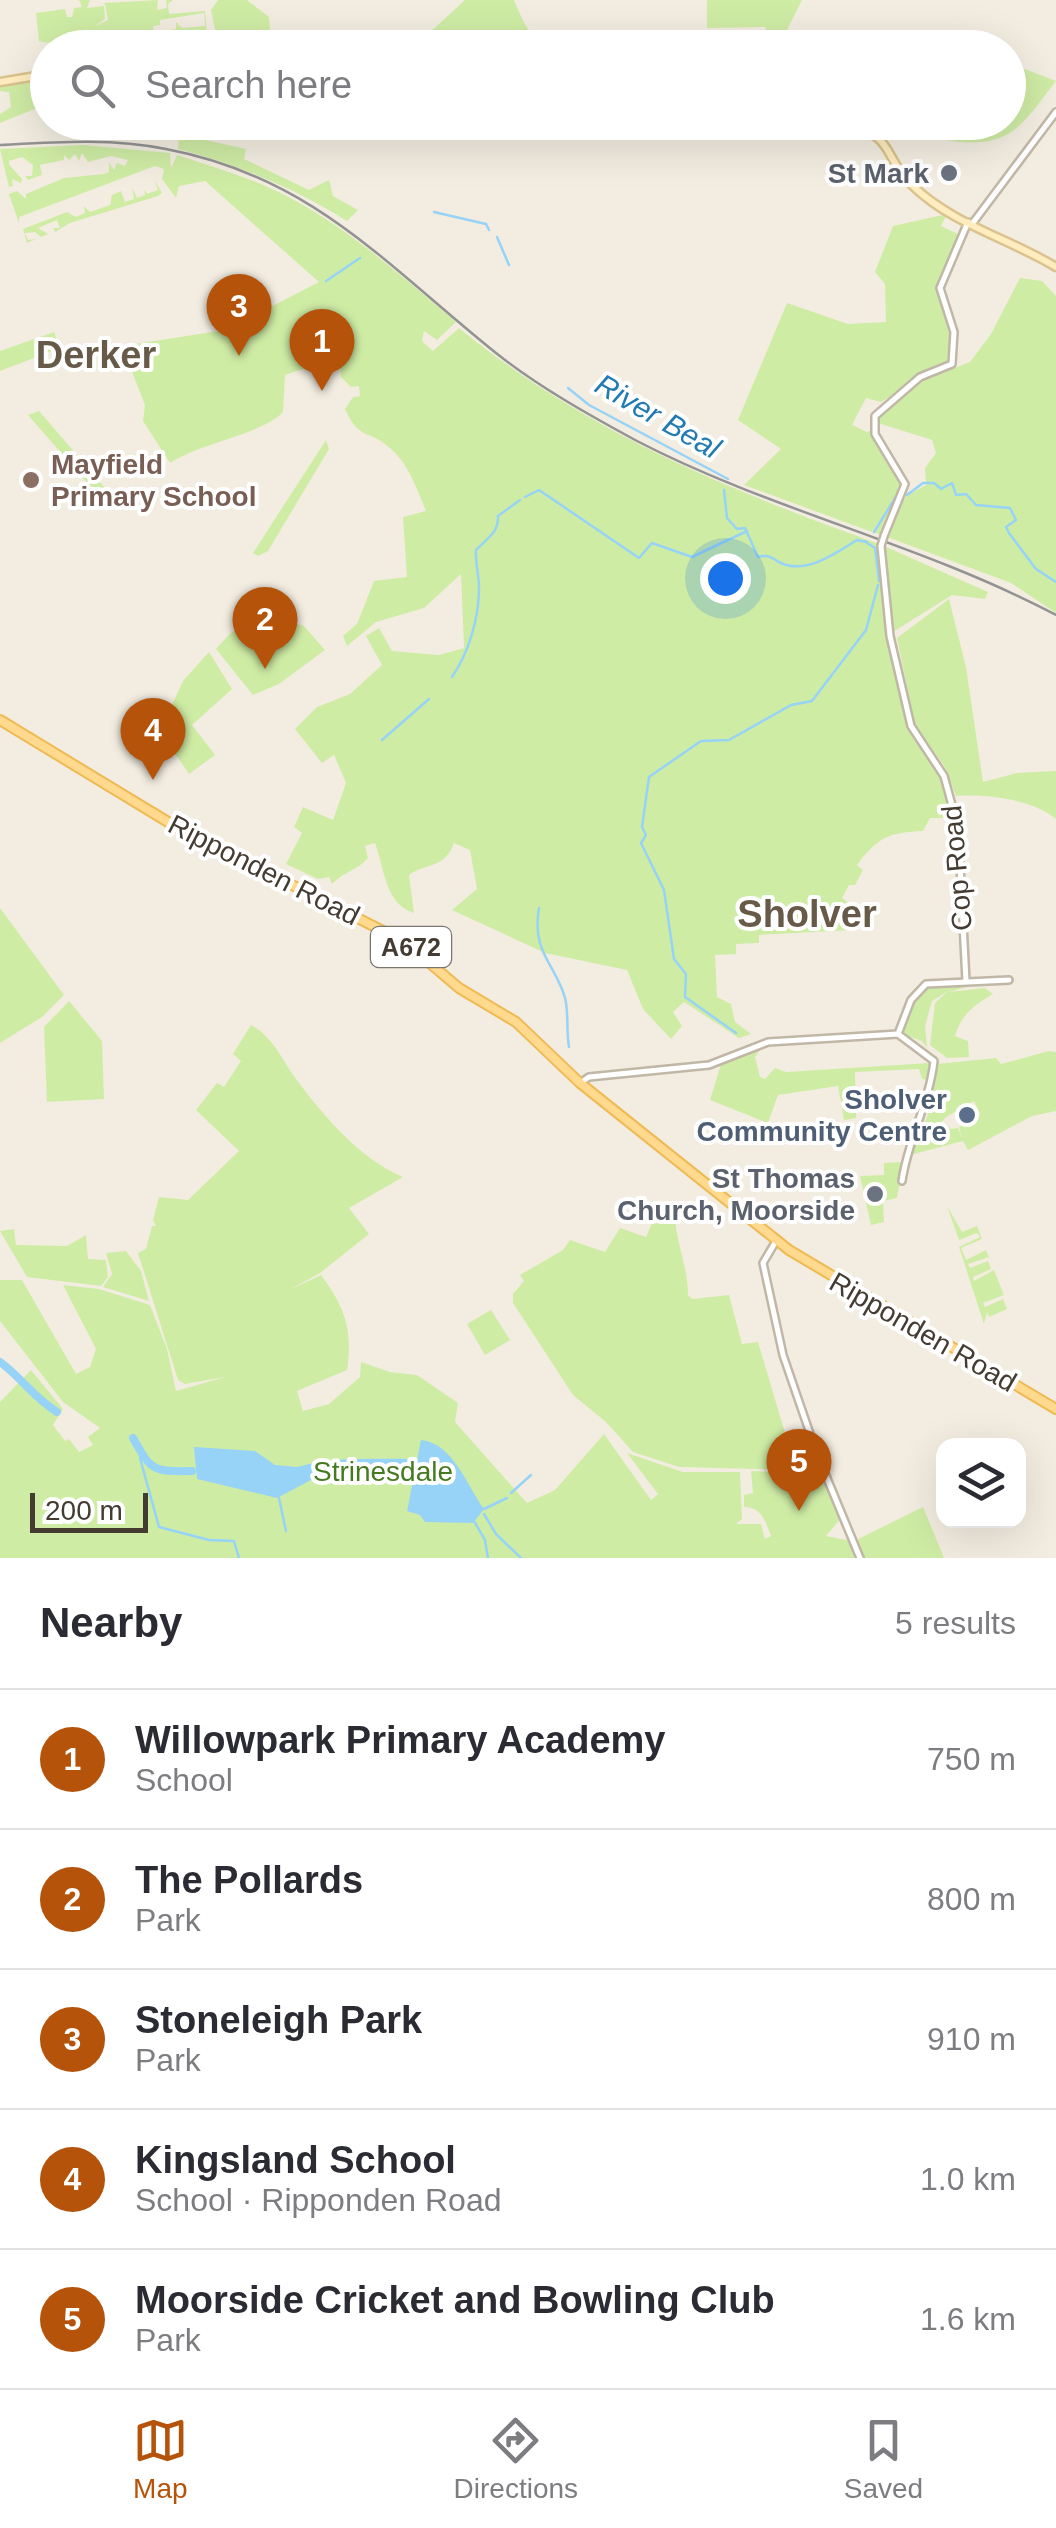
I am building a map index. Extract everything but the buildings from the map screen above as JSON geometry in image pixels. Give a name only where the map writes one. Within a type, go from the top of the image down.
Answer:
[{"type":"main road","points":[[0,82],[30,77]]},
{"type":"main road","points":[[882,140],[911,184],[970,223],[1056,267]]},
{"type":"main road","name":"Ripponden Road","points":[[0,720],[173,825],[405,942],[458,988],[516,1022],[580,1082],[776,1241],[828,1277],[1056,1409]]},
{"type":"street","points":[[970,223],[1056,112]]},
{"type":"street","name":"Cop Road","points":[[966,981],[960,849],[952,798],[940,768],[911,726],[884,590],[880,546],[905,484],[876,434],[874,420],[884,404],[917,379],[952,364],[954,332],[940,288],[970,223]]},
{"type":"street","points":[[898,1034],[922,986],[1010,980]]},
{"type":"street","points":[[580,1082],[589,1077],[709,1065],[768,1042],[898,1034],[934,1062],[928,1104],[911,1142],[902,1181]]},
{"type":"street","points":[[776,1241],[763,1263],[783,1355],[817,1454],[860,1558]]},
{"type":"green space","points":[[79,0],[90,0],[87,8],[104,6],[105,19],[95,26],[108,20],[105,4],[103,3],[158,0],[157,10],[167,8],[166,0],[173,0],[168,4],[169,14],[205,11],[207,30],[169,30],[176,29],[176,22],[182,28],[205,26],[204,13],[160,20],[154,30],[38,30],[36,13],[65,9],[67,17],[72,17],[74,8],[82,7]]},
{"type":"green space","points":[[218,0],[247,0],[269,17],[270,30],[215,30],[211,10]]},
{"type":"green space","points":[[465,0],[514,0],[529,30],[466,30],[432,30]]},
{"type":"green space","points":[[707,0],[802,0],[787,30],[707,28]]},
{"type":"green space","points":[[1026,70],[1056,81],[1026,119]]},
{"type":"green space","points":[[30,81],[30,111],[0,123],[0,114],[11,107],[9,92],[0,91],[0,85]]},
{"type":"green space","points":[[179,140],[205,140],[246,149],[244,159],[309,190],[329,180],[333,196],[358,210],[347,221],[265,179],[178,149]]},
{"type":"green space","points":[[83,145],[170,153],[171,168],[177,155],[266,186],[337,227],[456,322],[437,340],[424,331],[422,341],[433,351],[459,328],[557,398],[608,428],[712,479],[879,544],[890,640],[911,731],[940,771],[955,818],[930,818],[923,831],[892,835],[871,848],[857,865],[863,870],[855,885],[849,885],[842,898],[849,903],[851,930],[759,935],[759,943],[736,944],[736,954],[715,955],[717,997],[731,1004],[735,1022],[751,1034],[739,1038],[684,1002],[673,1012],[682,1026],[671,1039],[643,1009],[627,970],[545,953],[452,910],[477,889],[470,850],[454,843],[440,861],[409,875],[414,913],[404,909],[392,894],[375,843],[365,846],[368,858],[364,862],[332,884],[329,877],[318,879],[286,864],[302,833],[294,827],[303,807],[333,820],[346,783],[334,755],[322,763],[295,729],[317,707],[350,694],[382,665],[366,636],[379,628],[392,651],[439,655],[464,648],[461,574],[424,608],[376,622],[347,646],[343,636],[357,624],[374,581],[407,577],[403,517],[426,511],[403,462],[383,443],[360,431],[350,419],[345,409],[353,397],[360,396],[359,386],[351,387],[341,377],[340,362],[317,364],[285,375],[283,412],[274,420],[170,463],[143,421],[145,405],[122,346],[244,327],[245,320],[319,282],[205,181],[179,186],[176,198],[162,179],[164,169],[155,166],[19,217],[19,223],[9,194],[17,191],[26,199],[26,194],[64,178],[104,174],[109,172],[109,162],[114,170],[117,163],[125,166],[128,160],[111,156],[88,162],[82,153],[79,161],[75,154],[69,160],[64,155],[64,160],[40,165],[42,175],[28,180],[25,176],[32,176],[33,165],[22,157],[9,164],[22,179],[21,183],[12,179],[13,186],[9,187],[0,149]]},
{"type":"green space","points":[[154,179],[162,193],[158,196],[70,223],[55,232],[53,228],[60,228],[57,220],[38,228],[48,234],[41,237],[35,232],[25,233],[28,240],[36,239],[27,243],[23,229],[67,212],[76,217],[85,213],[84,206],[90,212],[110,205],[112,195],[121,191],[125,202],[134,199],[132,187],[137,198],[145,195],[144,189],[147,194],[158,190]]},
{"type":"green space","points":[[947,214],[941,226],[962,236],[938,289],[951,333],[949,363],[917,374],[908,386],[881,402],[866,398],[852,425],[867,432],[872,430],[902,481],[902,494],[896,494],[891,502],[901,496],[882,536],[874,532],[879,521],[872,532],[744,485],[781,449],[738,420],[787,303],[848,324],[886,322],[885,284],[875,272],[893,226]]},
{"type":"green space","points":[[1020,278],[1042,281],[1056,296],[1056,613],[1011,583],[887,537],[906,496],[926,485],[925,468],[936,453],[932,440],[878,423],[879,416],[919,382],[970,362],[991,334]]},
{"type":"green space","points":[[54,332],[60,348],[0,371],[0,351]]},
{"type":"green space","points":[[39,411],[118,503],[110,509],[28,415]]},
{"type":"green space","points":[[326,440],[329,449],[268,551],[258,556],[253,553]]},
{"type":"green space","points":[[884,546],[988,592],[985,599],[952,595],[893,632]]},
{"type":"green space","points":[[949,599],[966,667],[983,782],[1017,773],[1056,771],[1056,819],[1008,799],[956,796],[945,767],[915,725],[897,638]]},
{"type":"green space","points":[[276,618],[304,626],[325,650],[279,684],[253,695],[216,649],[242,626]]},
{"type":"green space","points":[[209,652],[232,689],[192,725],[215,755],[189,774],[160,731],[183,681]]},
{"type":"green space","points":[[0,908],[64,995],[42,1017],[0,1043]]},
{"type":"green space","points":[[980,983],[949,992],[985,988],[993,994],[969,1011],[955,1036],[968,1041],[969,1057],[947,1058],[930,1045],[935,1003],[948,991],[932,1001],[925,1026],[927,1048],[922,1041],[902,1034],[909,1011],[925,987]]},
{"type":"green space","points":[[69,1001],[102,1041],[104,1099],[47,1102],[44,1027]]},
{"type":"green space","name":"Strinesdale","points":[[251,1025],[269,1040],[301,1086],[354,1145],[403,1177],[349,1208],[369,1234],[320,1273],[289,1290],[321,1275],[336,1298],[348,1331],[347,1370],[297,1391],[303,1411],[329,1404],[360,1377],[361,1362],[390,1372],[417,1375],[458,1403],[455,1422],[527,1503],[555,1490],[604,1434],[651,1500],[658,1494],[627,1453],[683,1472],[740,1472],[742,1519],[736,1524],[761,1524],[765,1539],[771,1536],[762,1516],[755,1509],[744,1507],[744,1495],[753,1493],[751,1471],[821,1474],[842,1517],[826,1536],[852,1541],[857,1558],[0,1558],[0,1402],[31,1370],[63,1409],[53,1425],[65,1441],[69,1439],[79,1452],[93,1445],[88,1437],[100,1428],[63,1402],[0,1321],[0,1280],[22,1280],[76,1374],[90,1367],[96,1349],[63,1285],[99,1289],[150,1305],[167,1349],[176,1391],[225,1377],[185,1384],[178,1380],[138,1253],[146,1249],[152,1226],[156,1226],[153,1220],[159,1197],[188,1200],[239,1151],[196,1110],[217,1083],[224,1087],[241,1061],[233,1054]]},
{"type":"green space","points":[[763,1046],[755,1057],[760,1077],[765,1079],[775,1068],[786,1072],[930,1063],[928,1080],[922,1079],[919,1069],[855,1072],[856,1118],[844,1120],[838,1086],[778,1095],[768,1123],[710,1100],[721,1064]]},
{"type":"green space","points":[[1056,1052],[1056,1111],[1032,1116],[968,1150],[963,1141],[910,1155],[918,1137],[933,1137],[946,1123],[951,1129],[958,1128],[962,1138],[959,1127],[980,1114],[974,1101],[946,1117],[931,1135],[920,1134],[930,1109],[937,1064],[996,1058],[1001,1064]]},
{"type":"green space","points":[[903,1162],[897,1198],[883,1201],[884,1222],[871,1225],[860,1176],[884,1175],[884,1163]]},
{"type":"green space","points":[[947,1206],[962,1232],[977,1226],[982,1239],[961,1248],[966,1260],[986,1250],[989,1257],[968,1264],[970,1268],[988,1261],[991,1269],[973,1277],[974,1281],[994,1270],[1004,1295],[983,1303],[985,1307],[1003,1299],[1007,1309],[989,1317],[987,1312],[984,1324],[959,1247],[980,1237],[977,1233],[959,1240]]},
{"type":"green space","points":[[658,1209],[675,1215],[688,1295],[692,1299],[729,1295],[742,1344],[758,1342],[796,1470],[679,1467],[633,1452],[606,1422],[573,1395],[513,1303],[513,1294],[524,1281],[520,1275],[563,1250],[570,1240],[605,1252],[620,1228],[646,1237]]},
{"type":"green space","points":[[14,1229],[16,1245],[67,1246],[86,1235],[88,1259],[106,1260],[108,1277],[101,1286],[27,1277],[0,1231]]},
{"type":"green space","points":[[126,1251],[141,1271],[149,1301],[103,1287],[112,1274],[106,1253]]},
{"type":"green space","points":[[491,1310],[510,1340],[485,1355],[467,1324]]},
{"type":"green space","points":[[923,1507],[944,1558],[863,1558],[858,1539]]},
{"type":"water","points":[[421,1440],[442,1449],[465,1478],[484,1509],[473,1523],[425,1522],[420,1515],[407,1511]]},
{"type":"water","points":[[194,1447],[255,1451],[275,1465],[297,1467],[330,1459],[313,1479],[277,1498],[197,1479]]},
{"type":"waterway","name":"River Beal","points":[[434,212],[486,224],[489,230]]},
{"type":"waterway","name":"River Beal","points":[[497,237],[509,265]]},
{"type":"waterway","name":"River Beal","points":[[326,281],[360,258]]},
{"type":"waterway","name":"River Beal","points":[[242,332],[252,323]]},
{"type":"waterway","name":"River Beal","points":[[568,388],[589,405],[728,479]]},
{"type":"waterway","name":"River Beal","points":[[907,495],[923,483],[934,483],[941,489],[952,483],[956,495],[966,494],[976,505],[1010,508],[1016,520],[1006,527],[1009,533],[1036,569],[1056,582]]},
{"type":"waterway","points":[[525,497],[539,490],[639,558],[652,543],[692,557],[747,531]]},
{"type":"waterway","name":"River Beal","points":[[724,490],[727,518],[737,529],[745,528],[758,557],[768,556],[801,566],[857,540],[867,542]]},
{"type":"waterway","name":"River Beal","points":[[874,532],[897,495]]},
{"type":"waterway","points":[[452,677],[468,646],[477,611],[476,550],[494,531],[498,516],[520,500]]},
{"type":"waterway","points":[[867,543],[875,548],[879,581]]},
{"type":"waterway","points":[[736,1033],[685,997],[686,974],[674,959],[664,890],[641,843],[646,835],[642,827],[649,777],[701,741],[729,740],[791,705],[812,701],[866,630],[878,585]]},
{"type":"waterway","points":[[382,740],[429,699]]},
{"type":"waterway","points":[[539,908],[538,936],[565,998],[569,1047]]},
{"type":"waterway","points":[[0,1362],[57,1412]]},
{"type":"waterway","points":[[133,1438],[154,1467],[192,1471]]},
{"type":"waterway","points":[[140,1458],[159,1527],[209,1540],[234,1541],[239,1558]]},
{"type":"waterway","points":[[323,1466],[416,1463],[424,1469]]},
{"type":"waterway","points":[[511,1493],[531,1475]]},
{"type":"waterway","points":[[279,1498],[286,1531]]},
{"type":"waterway","points":[[484,1509],[507,1498]]},
{"type":"waterway","points":[[484,1514],[496,1534],[521,1558]]},
{"type":"waterway","points":[[474,1521],[485,1540],[488,1558]]},
{"type":"tram line","points":[[0,145],[125,143],[218,162],[264,180],[345,228],[512,365],[637,441],[741,488],[953,568],[1056,615]]},
{"type":"place","name":"St Mark","points":[[949,173]]},
{"type":"place","name":"Stoneleigh Park","points":[[239,356]]},
{"type":"place","name":"Willowpark Primary Academy","points":[[322,391]]},
{"type":"place","name":"Mayfield Primary School","points":[[31,480]]},
{"type":"place","name":"The Pollards","points":[[265,669]]},
{"type":"place","name":"Kingsland School","points":[[153,780]]},
{"type":"place","name":"Sholver Community Centre","points":[[967,1115]]},
{"type":"place","name":"St Thomas Church, Moorside","points":[[875,1194]]},
{"type":"place","name":"Moorside Cricket and Bowling Club","points":[[799,1511]]},
{"type":"district","name":"Derker","points":[[96,355]]},
{"type":"district","name":"Sholver","points":[[807,914]]}]
